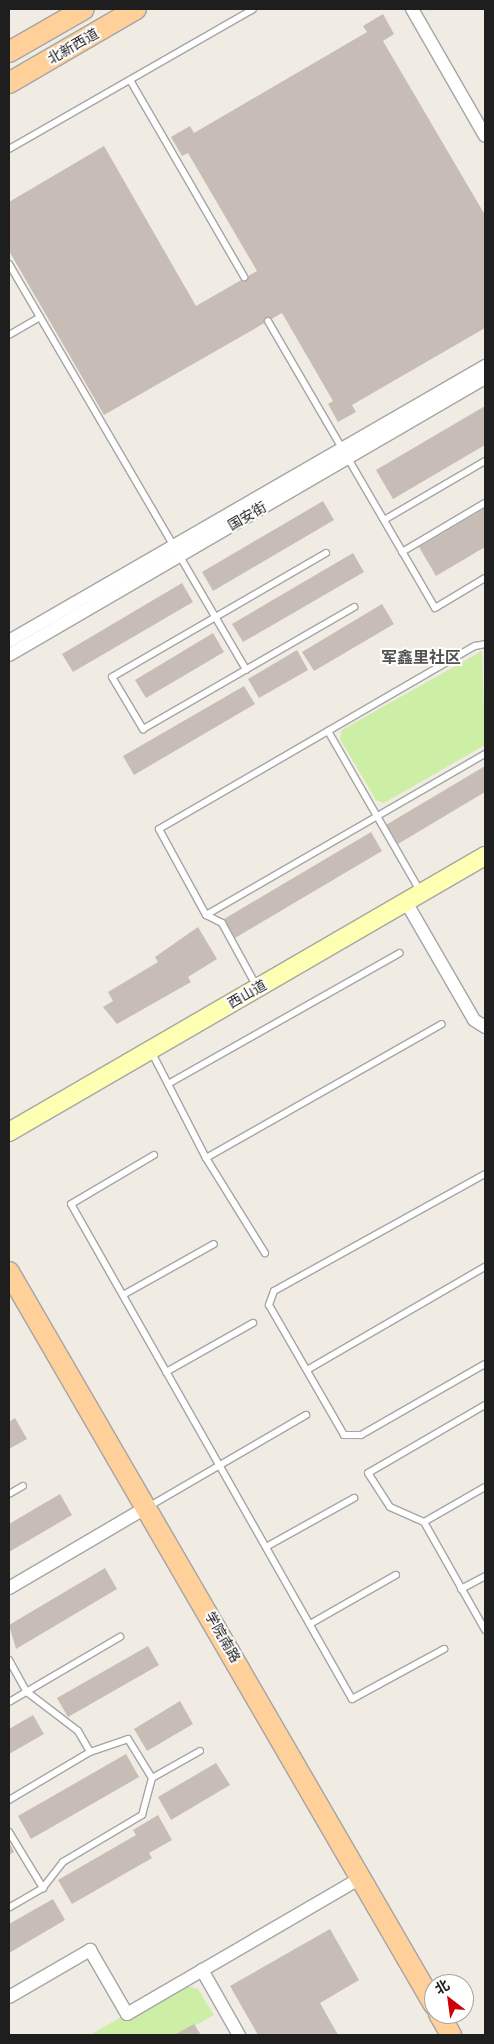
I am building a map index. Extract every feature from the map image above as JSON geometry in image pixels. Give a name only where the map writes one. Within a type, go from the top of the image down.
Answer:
[{"type":"main road","name":"北新西道","points":[[9,52],[84,9]]},
{"type":"main road","name":"北新西道","points":[[9,83],[136,9]]},
{"type":"main road","name":"学院南路","points":[[10,1277],[147,1507],[424,1987]]},
{"type":"main road","points":[[445,2024],[451,2035]]},
{"type":"street","points":[[412,9],[485,136]]},
{"type":"street","name":"国安街","points":[[9,654],[176,551],[345,453],[485,366]]},
{"type":"street","name":"国安街","points":[[345,453],[485,378]]},
{"type":"street","name":"国安街","points":[[9,641],[176,551]]},
{"type":"street","name":"西山道","points":[[9,1132],[485,856]]},
{"type":"street","points":[[414,897],[474,1020],[485,1027]]},
{"type":"street","points":[[9,1588],[147,1507]]},
{"type":"street","points":[[9,1997],[90,1950],[127,2014],[362,1877]]},
{"type":"street","points":[[202,1970],[239,2035]]},
{"type":"lane","points":[[9,149],[254,9]]},
{"type":"lane","points":[[130,80],[244,277]]},
{"type":"lane","points":[[9,264],[246,670]]},
{"type":"lane","points":[[9,335],[40,317]]},
{"type":"lane","points":[[268,321],[435,608],[485,578]]},
{"type":"lane","points":[[384,520],[485,461]]},
{"type":"lane","points":[[402,552],[485,503]]},
{"type":"lane","points":[[326,553],[112,677],[143,729],[354,607]]},
{"type":"lane","points":[[257,988],[222,923],[206,914],[159,830],[475,646],[485,644]]},
{"type":"lane","points":[[328,731],[377,816],[414,897]]},
{"type":"lane","points":[[206,914],[485,754]]},
{"type":"lane","points":[[168,1084],[400,953]]},
{"type":"lane","points":[[206,1158],[442,1024]]},
{"type":"lane","points":[[150,1050],[206,1158],[265,1253]]},
{"type":"lane","points":[[154,1155],[71,1204],[352,1699],[444,1649]]},
{"type":"lane","points":[[485,1174],[274,1291],[269,1305],[344,1435],[362,1435],[485,1364]]},
{"type":"lane","points":[[122,1295],[214,1244]]},
{"type":"lane","points":[[307,1370],[485,1268]]},
{"type":"lane","points":[[166,1372],[253,1323]]},
{"type":"lane","points":[[485,1405],[368,1473],[390,1507],[424,1522],[485,1630]]},
{"type":"lane","points":[[147,1507],[306,1415]]},
{"type":"lane","points":[[9,1494],[23,1486]]},
{"type":"lane","points":[[424,1522],[485,1487]]},
{"type":"lane","points":[[266,1548],[354,1498]]},
{"type":"lane","points":[[310,1624],[396,1575]]},
{"type":"lane","points":[[461,1589],[485,1576]]},
{"type":"lane","points":[[9,1702],[120,1637]]},
{"type":"lane","points":[[9,1660],[27,1692],[78,1731],[90,1752]]},
{"type":"lane","points":[[9,1800],[90,1752],[128,1739],[152,1778]]},
{"type":"lane","points":[[9,1908],[43,1888],[63,1862],[142,1815],[152,1778],[200,1750]]},
{"type":"lane","points":[[9,1832],[43,1888]]},
{"type":"green space","points":[[482,651],[485,745],[384,803],[376,800],[340,739],[342,730]]},
{"type":"green space","points":[[179,1984],[198,1989],[214,2015],[178,2035],[90,2035]]},
{"type":"building","points":[[383,14],[394,34],[383,41],[485,215],[485,328],[352,405],[356,412],[338,422],[328,404],[333,401],[282,313],[104,415],[9,251],[9,202],[104,146],[196,306],[257,271],[188,153],[182,156],[171,137],[190,126],[194,133],[367,32],[363,26]]},
{"type":"building","points":[[485,406],[485,445],[393,499],[376,470]]},
{"type":"building","points":[[323,501],[334,520],[213,591],[202,572]]},
{"type":"building","points":[[485,508],[485,547],[436,576],[419,547]]},
{"type":"building","points":[[353,553],[364,572],[243,642],[232,624]]},
{"type":"building","points":[[182,583],[193,602],[73,672],[62,654]]},
{"type":"building","points":[[382,604],[394,624],[314,671],[302,652]]},
{"type":"building","points":[[213,633],[224,652],[146,698],[135,680]]},
{"type":"building","points":[[297,650],[308,670],[259,698],[248,679]]},
{"type":"building","points":[[244,686],[255,704],[134,775],[123,756]]},
{"type":"building","points":[[485,766],[485,792],[398,844],[386,825]]},
{"type":"building","points":[[371,832],[382,851],[235,938],[224,919]]},
{"type":"building","points":[[198,927],[217,959],[188,977],[191,982],[117,1024],[103,1007],[113,1001],[108,992],[158,962],[155,957]]},
{"type":"building","points":[[15,1418],[27,1439],[9,1449],[9,1422]]},
{"type":"building","points":[[60,1494],[72,1515],[9,1552],[9,1524]]},
{"type":"building","points":[[105,1568],[117,1589],[16,1649],[9,1625]]},
{"type":"building","points":[[148,1646],[159,1665],[68,1717],[57,1698]]},
{"type":"building","points":[[180,1701],[193,1724],[147,1751],[134,1729]]},
{"type":"building","points":[[33,1715],[44,1734],[9,1754],[9,1729]]},
{"type":"building","points":[[126,1754],[139,1777],[31,1839],[18,1816]]},
{"type":"building","points":[[216,1763],[230,1785],[171,1820],[158,1797]]},
{"type":"building","points":[[158,1815],[172,1840],[149,1853],[152,1858],[72,1904],[58,1880],[136,1835],[133,1830]]},
{"type":"building","points":[[9,1842],[14,1852],[9,1855]]},
{"type":"building","points":[[53,1899],[65,1920],[9,1953],[9,1924]]},
{"type":"building","points":[[330,1929],[359,1980],[320,2003],[338,2035],[258,2035],[230,1986]]},
{"type":"building","points":[[194,2024],[201,2035],[174,2035]]},
{"type":"district","name":"军鑫里社区","points":[[421,657]]}]
